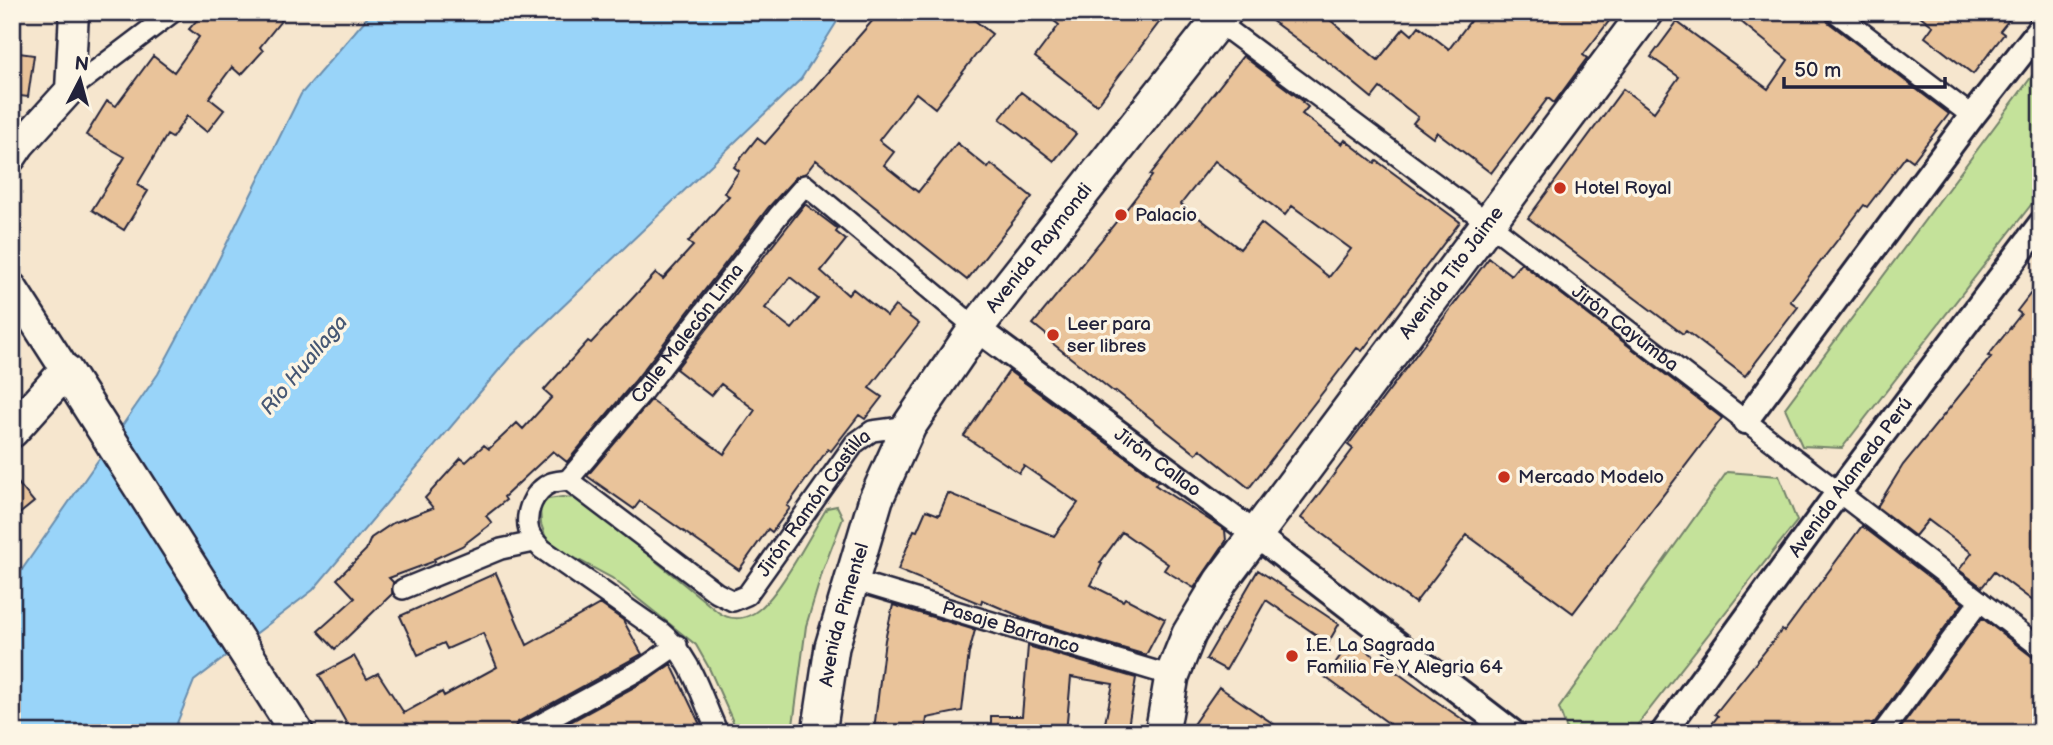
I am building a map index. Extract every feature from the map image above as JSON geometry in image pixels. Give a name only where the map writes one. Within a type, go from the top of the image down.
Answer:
[{"type":"highway","name":"Avenida Tito Jaime","points":[[1162,733],[1172,676],[1196,624],[1221,581],[1646,12]]},
{"type":"highway","name":"Avenida Raymondi","points":[[876,499],[909,426],[976,328],[1215,15]]},
{"type":"highway","name":"Avenida Pimentel","points":[[819,733],[832,647],[876,499]]},
{"type":"main road","points":[[12,157],[70,90],[74,12]]},
{"type":"main road","points":[[12,287],[297,733]]},
{"type":"main road","points":[[12,431],[66,371]]},
{"type":"street","points":[[70,90],[173,12]]},
{"type":"street","points":[[1835,12],[1972,116]]},
{"type":"street","name":"Jirón Cayumba","points":[[1215,15],[2041,648]]},
{"type":"street","points":[[1745,421],[1972,116],[2041,29]]},
{"type":"street","name":"Jirón Callao","points":[[805,185],[976,328],[1256,535],[1513,733]]},
{"type":"street","name":"Calle Malecón Lima","points":[[568,480],[644,390],[770,226],[805,185]]},
{"type":"street","name":"Avenida Alameda Perú","points":[[1663,733],[1838,493],[2041,224]]},
{"type":"street","name":"Jirón Ramón Castilla","points":[[568,480],[717,593],[733,601],[747,595],[855,443],[872,431],[909,426]]},
{"type":"street","points":[[568,480],[550,483],[533,499],[528,530],[534,542],[677,645],[690,665],[698,690],[718,733]]},
{"type":"street","points":[[403,589],[501,549],[534,542]]},
{"type":"street","name":"Pasaje Barranco","points":[[852,580],[1172,676]]},
{"type":"street","points":[[1882,733],[1980,601]]},
{"type":"street","points":[[524,733],[645,667],[677,645]]},
{"type":"green space","points":[[2041,64],[2041,192],[1842,448],[1802,446],[1785,408]]},
{"type":"green space","points":[[1727,472],[1779,476],[1797,521],[1631,733],[1568,733],[1559,708]]},
{"type":"green space","points":[[575,498],[587,505],[718,612],[736,618],[754,613],[773,594],[794,565],[827,508],[837,506],[843,518],[806,626],[792,733],[738,733],[696,645],[612,578],[560,550],[546,538],[541,524],[540,507],[548,499]]},
{"type":"water","name":"Río Huallaga","points":[[372,12],[843,12],[801,79],[509,358],[313,590],[194,681],[173,733],[12,733],[12,584],[158,374],[210,277],[301,94]]},
{"type":"building","points":[[204,12],[288,12],[260,47],[263,51],[241,75],[232,67],[209,98],[224,110],[207,132],[187,116],[172,138],[167,135],[137,185],[148,191],[124,230],[92,210],[125,157],[86,135],[107,101],[116,106],[153,56],[174,72],[199,37],[189,29]]},
{"type":"building","points":[[880,12],[964,12],[992,34],[935,108],[916,93],[879,140],[894,152],[884,165],[918,192],[957,143],[988,168],[991,164],[1032,197],[967,280],[816,160],[806,173],[796,177],[768,208],[634,382],[567,462],[553,451],[504,497],[506,500],[486,516],[492,523],[462,546],[434,559],[435,561],[389,578],[393,582],[392,594],[335,649],[318,631],[355,598],[337,579],[366,550],[371,538],[393,523],[433,508],[425,498],[461,458],[466,462],[484,445],[489,449],[517,423],[523,429],[552,397],[544,390],[588,341],[591,343],[656,273],[663,279],[693,246],[688,242],[729,196],[724,193],[739,171],[734,167],[757,138],[765,144]]},
{"type":"building","points":[[1043,12],[1167,12],[1097,105],[1035,57],[1059,25]]},
{"type":"building","points":[[1260,12],[1334,12],[1329,19],[1378,60],[1404,28],[1412,35],[1419,26],[1449,49],[1477,12],[1616,12],[1583,55],[1587,58],[1554,103],[1548,98],[1491,173],[1437,132],[1433,138],[1413,123],[1418,117],[1380,88],[1372,98]]},
{"type":"building","points":[[1729,12],[1823,12],[1828,22],[1949,114],[1913,161],[1906,156],[1867,207],[1864,205],[1790,301],[1798,307],[1745,376],[1686,331],[1683,334],[1528,218],[1623,89],[1654,112],[1679,77],[1651,57],[1677,22],[1768,89],[1788,60]]},
{"type":"building","points":[[1915,12],[2015,12],[2000,31],[2004,34],[1973,74],[1925,37],[1933,26]]},
{"type":"building","points":[[12,52],[34,55],[28,97],[12,95]]},
{"type":"building","points":[[1243,56],[1303,101],[1308,107],[1302,114],[1342,144],[1345,140],[1375,163],[1377,161],[1460,222],[1362,351],[1357,348],[1249,488],[1200,449],[1196,454],[1116,391],[1115,393],[1052,343],[1054,341],[1033,324],[1121,216],[1152,176],[1150,175]],"holes":[[[1215,161],[1285,215],[1292,206],[1351,249],[1329,277],[1261,223],[1240,249],[1181,204]]]},
{"type":"building","points":[[1021,92],[1076,134],[1054,161],[1000,119]]},
{"type":"building","points":[[805,204],[838,229],[836,232],[846,240],[821,271],[848,295],[853,289],[887,316],[895,306],[919,324],[869,388],[882,397],[865,419],[859,415],[831,451],[828,449],[787,506],[790,508],[772,532],[768,529],[739,570],[640,501],[634,509],[587,476],[651,400],[724,454],[755,410],[721,384],[711,396],[676,369]],"holes":[[[790,277],[818,299],[792,329],[765,308]]]},
{"type":"building","points":[[1489,258],[1511,275],[1521,263],[1722,418],[1573,613],[1467,535],[1415,603],[1301,518],[1353,449],[1348,445]]},
{"type":"building","points":[[2041,280],[2041,607],[1994,572],[1982,587],[1959,570],[1972,553],[1928,520],[1915,536],[1877,507],[1903,465],[1991,357],[1988,356],[2021,314],[2017,311]]},
{"type":"building","points":[[1009,371],[1158,481],[1155,485],[1225,530],[1226,541],[1194,588],[1164,570],[1168,564],[1122,532],[1100,563],[1102,564],[1091,585],[1123,601],[1125,598],[1165,619],[1146,655],[1031,621],[982,600],[981,604],[898,570],[914,530],[917,531],[926,510],[939,515],[948,493],[1054,536],[1078,503],[1024,466],[1019,473],[964,436]]},
{"type":"building","points":[[12,476],[34,502],[12,520]]},
{"type":"building","points":[[1862,526],[1963,603],[1872,726],[1870,733],[1705,733],[1718,716],[1715,714],[1782,630],[1784,632]]},
{"type":"building","points":[[1258,570],[1339,624],[1328,643],[1266,600],[1226,670],[1206,659]]},
{"type":"building","points":[[496,573],[527,645],[600,604],[623,620],[642,654],[518,722],[512,733],[352,733],[319,675],[354,656],[367,679],[378,673],[404,713],[442,692],[444,696],[497,667],[483,633],[447,649],[444,643],[418,655],[400,616]]},
{"type":"building","points":[[893,605],[975,630],[969,653],[962,711],[927,718],[925,733],[878,733],[879,729],[874,730],[885,640]]},
{"type":"building","points":[[1982,618],[2034,658],[2041,660],[2041,733],[1897,733]]},
{"type":"building","points":[[1352,640],[1482,733],[1402,733],[1325,677]]},
{"type":"building","points":[[1028,646],[1136,678],[1127,733],[1103,733],[1113,684],[1071,677],[1066,733],[991,733],[991,716],[1022,716]]},
{"type":"building","points":[[671,664],[704,733],[550,733],[651,678]]},
{"type":"building","points":[[1219,687],[1287,733],[1187,733]]},
{"type":"place","name":"Hotel Royal","points":[[1560,188]]},
{"type":"place","name":"Palacio","points":[[1121,215]]},
{"type":"place","name":"Leer para ser libres","points":[[1053,335]]},
{"type":"place","name":"Mercado Modelo","points":[[1504,477]]},
{"type":"place","name":"I.E. La Sagrada Familia Fe Y Alegria 64","points":[[1292,656]]}]
